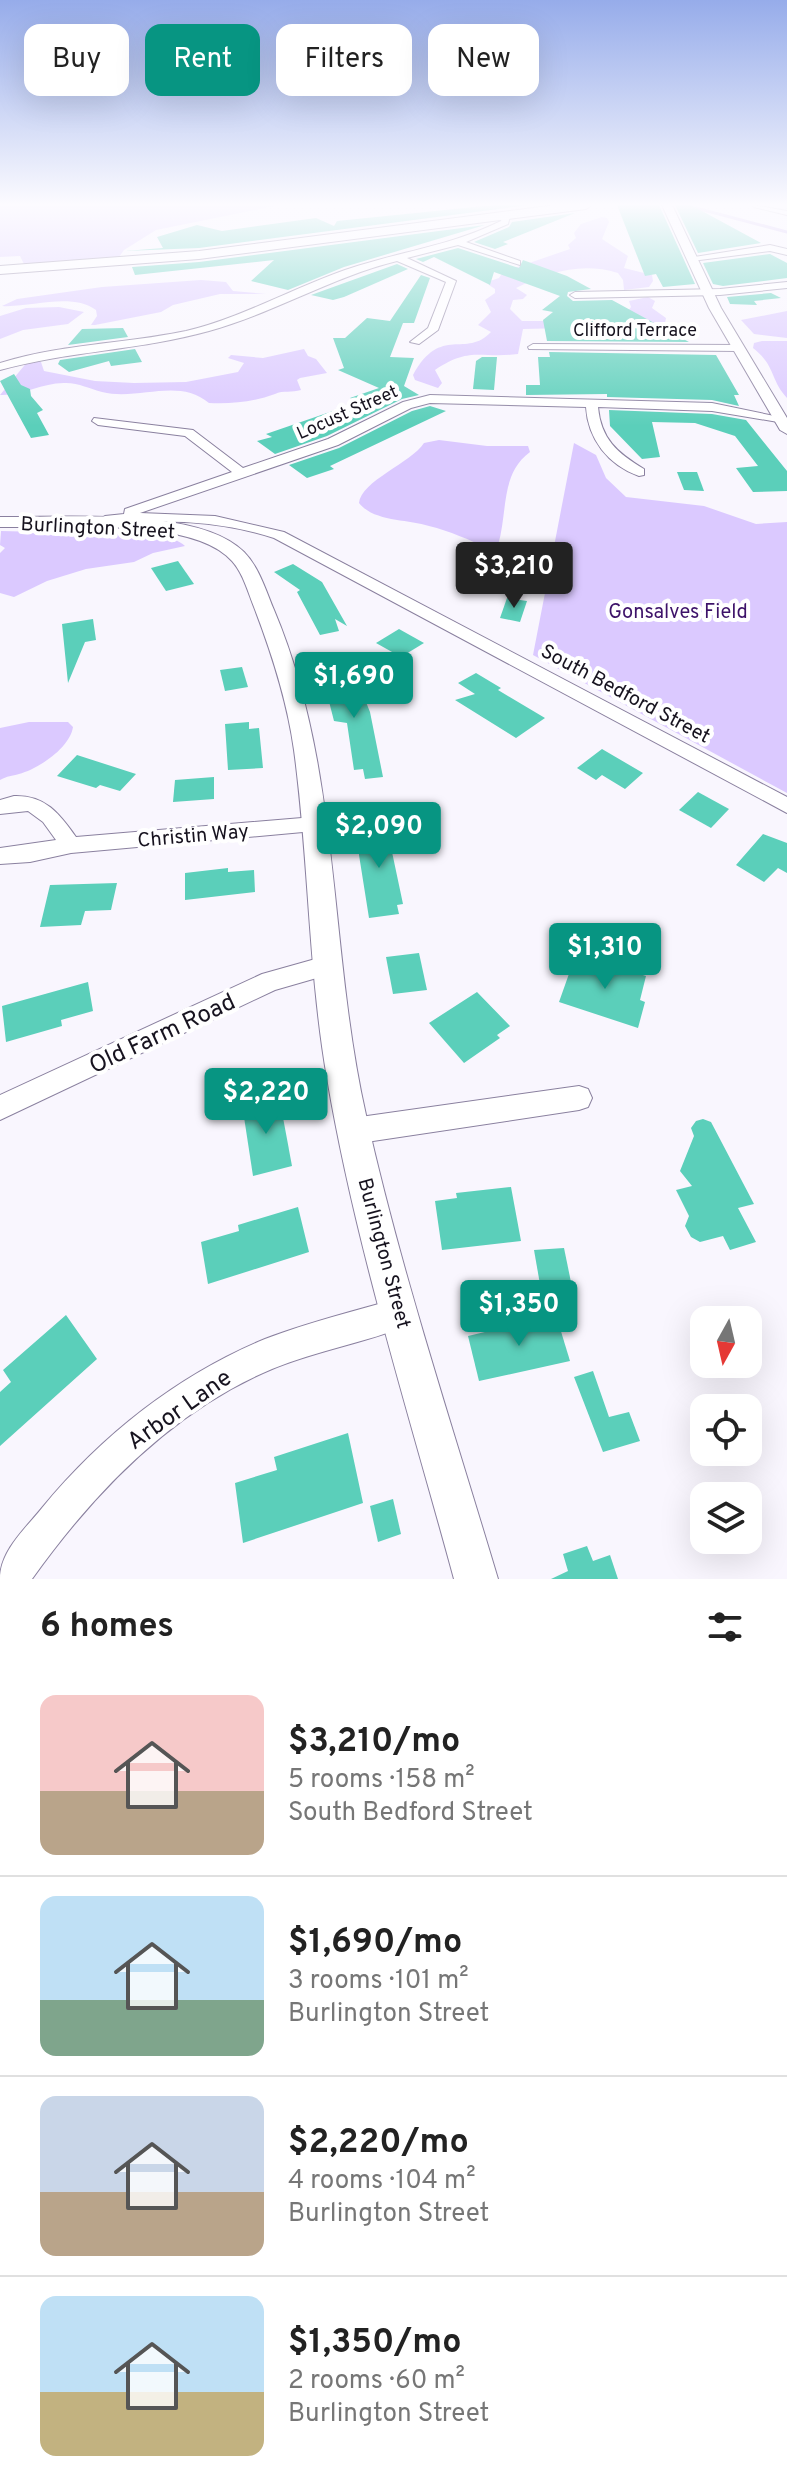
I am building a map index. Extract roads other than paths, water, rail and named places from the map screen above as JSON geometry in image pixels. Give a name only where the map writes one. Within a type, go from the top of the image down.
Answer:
[{"type":"street","points":[[0,367],[44,353],[154,340],[213,327],[329,279]]},
{"type":"street","points":[[415,342],[432,331],[451,281],[446,279]]},
{"type":"street","points":[[701,279],[737,348],[787,430]]},
{"type":"street","points":[[575,295],[708,293],[787,285]]},
{"type":"street","name":"Clifford Terrace","points":[[533,347],[737,348]]},
{"type":"street","name":"Locust Street","points":[[83,522],[135,510],[333,442],[420,401],[452,399],[712,407],[778,418]]},
{"type":"street","points":[[592,405],[593,427],[597,437],[615,457],[639,472]]},
{"type":"street","points":[[98,421],[189,433],[241,473]]},
{"type":"street","name":"South Bedford Street","points":[[83,522],[163,517],[236,523],[279,535],[787,806]]},
{"type":"street","name":"Burlington Street","points":[[0,522],[154,526],[194,533],[222,544],[241,560],[284,655],[307,744],[326,966],[353,1131],[400,1313],[476,1579]]},
{"type":"street","points":[[0,807],[21,803],[41,807],[71,845]]},
{"type":"street","name":"Christin Way","points":[[0,856],[30,854],[71,845],[314,824]]},
{"type":"street","name":"Old Farm Road","points":[[0,1108],[270,981],[326,966]]},
{"type":"street","points":[[353,1131],[579,1098]]},
{"type":"street","name":"Arbor Lane","points":[[10,1579],[36,1542],[95,1474],[126,1444],[188,1397],[252,1361],[283,1348],[400,1313]]},
{"type":"park label","name":"Gonsalves Field","points":[[678,611]]}]
